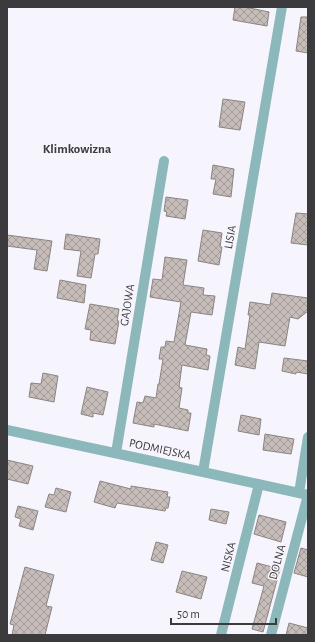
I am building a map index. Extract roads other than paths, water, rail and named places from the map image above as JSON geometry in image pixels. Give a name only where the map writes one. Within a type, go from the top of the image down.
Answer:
[{"type":"street","name":"LISIA","points":[[203,472],[282,7]]},
{"type":"street","name":"GAJOWA","points":[[116,453],[164,161]]},
{"type":"street","name":"PODMIEJSKA","points":[[7,430],[305,495]]},
{"type":"street","name":"DOLNA","points":[[271,635],[305,495],[308,437]]},
{"type":"street","name":"NISKA","points":[[221,635],[259,484]]},
{"type":"district","name":"Klimkowizna","points":[[77,148]]}]
